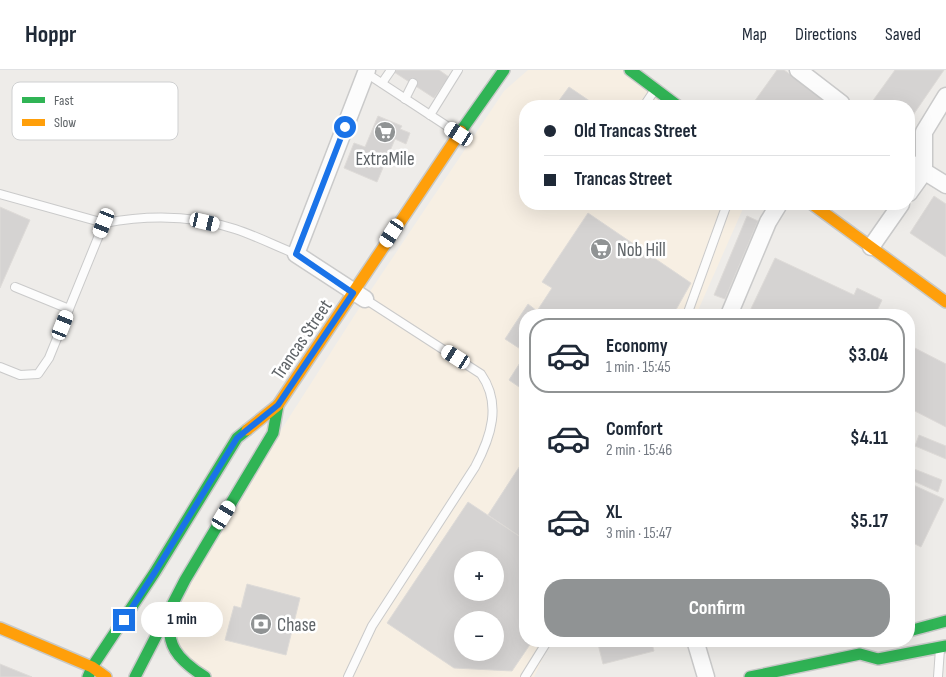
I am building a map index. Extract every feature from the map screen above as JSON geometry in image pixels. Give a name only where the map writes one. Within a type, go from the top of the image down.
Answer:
[{"type":"main road","points":[[630,70],[670,100]]},
{"type":"main road","name":"Trancas Street","points":[[90,672],[155,572],[237,438],[278,405],[359,296],[499,73]]},
{"type":"main road","points":[[820,210],[946,302]]},
{"type":"main road","name":"Trancas Street","points":[[137,673],[185,580],[273,433],[278,405]]},
{"type":"main road","points":[[185,580],[169,618],[171,641],[179,658],[185,665],[205,677]]},
{"type":"main road","points":[[915,629],[946,621]]},
{"type":"main road","points":[[0,628],[90,672],[108,673]]},
{"type":"main road","points":[[860,654],[869,647]]},
{"type":"main road","points":[[750,677],[860,654],[878,659],[943,647]]},
{"type":"street","points":[[798,70],[837,100]]},
{"type":"street","points":[[359,296],[296,254],[367,71]]},
{"type":"street","points":[[915,185],[924,172],[924,132],[946,96]]},
{"type":"street","points":[[915,166],[946,185]]},
{"type":"street","points":[[732,309],[768,222],[776,210]]},
{"type":"street","points":[[871,247],[897,210]]},
{"type":"street","points":[[697,647],[706,677]]},
{"type":"lane","points":[[382,83],[391,70]]},
{"type":"lane","points":[[430,115],[458,70]]},
{"type":"lane","points":[[367,71],[459,134]]},
{"type":"lane","points":[[405,98],[413,83]]},
{"type":"lane","points":[[648,100],[656,90]]},
{"type":"lane","points":[[0,194],[104,223],[138,217],[190,219],[234,228],[296,254]]},
{"type":"lane","points":[[690,309],[725,210]]},
{"type":"lane","points":[[0,367],[20,375],[38,374],[50,358],[104,223]]},
{"type":"lane","points":[[15,287],[69,309]]},
{"type":"lane","points":[[348,677],[372,626],[475,467],[487,445],[493,423],[492,399],[487,383],[481,374],[359,296]]},
{"type":"lane","points":[[526,677],[544,647]]},
{"type":"lane","points":[[938,677],[943,647]]},
{"type":"shaded area","points":[[528,70],[630,70],[670,100],[519,100],[519,210],[742,210],[699,309],[519,309],[519,647],[548,647],[534,677],[205,677],[174,650],[185,580],[365,299],[504,91]]},
{"type":"building","points":[[395,70],[439,70],[449,77],[434,98],[394,72]]},
{"type":"building","points":[[777,70],[784,70],[826,100],[755,100]]},
{"type":"building","points":[[895,70],[944,70],[915,112],[915,100],[873,100]]},
{"type":"building","points":[[569,87],[588,100],[559,100]]},
{"type":"building","points":[[378,116],[402,126],[400,129],[410,133],[406,144],[395,139],[377,182],[344,168],[354,143],[365,147]]},
{"type":"building","points":[[934,196],[946,204],[946,257],[910,233]]},
{"type":"building","points":[[0,207],[30,220],[0,288]]},
{"type":"building","points":[[588,213],[691,283],[676,309],[538,309],[552,288],[542,282]]},
{"type":"building","points":[[747,216],[758,221],[725,299],[714,295]]},
{"type":"building","points":[[775,258],[854,295],[857,288],[882,300],[878,309],[751,309]]},
{"type":"building","points":[[528,304],[534,309],[525,309]]},
{"type":"building","points":[[519,318],[519,348],[505,339]]},
{"type":"building","points":[[915,348],[946,364],[946,427],[915,411]]},
{"type":"building","points":[[519,364],[519,387],[509,380]]},
{"type":"building","points":[[919,435],[946,446],[946,459],[915,446]]},
{"type":"building","points":[[519,467],[519,536],[488,515]]},
{"type":"building","points":[[915,469],[942,480],[938,492],[915,482]]},
{"type":"building","points":[[915,486],[944,499],[921,547],[915,544]]},
{"type":"building","points":[[468,502],[519,536],[519,647],[528,647],[512,671],[454,668],[387,623]]},
{"type":"building","name":"Chase","points":[[247,584],[300,598],[286,655],[225,640],[234,606],[241,608]]},
{"type":"building","points":[[599,647],[653,647],[654,651],[603,664]]},
{"type":"building","points":[[0,664],[32,677],[0,677]]},
{"type":"traffic: fast","points":[[461,131],[504,70]]},
{"type":"traffic: fast","points":[[630,70],[670,100]]},
{"type":"traffic: fast","points":[[135,677],[185,580],[273,433],[278,405]]},
{"type":"traffic: fast","points":[[88,677],[92,667],[155,572],[237,438],[247,430]]},
{"type":"traffic: fast","points":[[172,611],[170,623],[171,642],[180,657],[195,671],[205,677]]},
{"type":"traffic: fast","points":[[915,629],[946,621]]},
{"type":"traffic: fast","points":[[750,677],[860,654],[878,659],[946,646]]},
{"type":"traffic: slow","points":[[247,430],[278,405],[461,131]]},
{"type":"traffic: slow","points":[[820,210],[946,302]]},
{"type":"traffic: slow","points":[[0,628],[92,667],[106,677]]},
{"type":"place","name":"ExtraMile","points":[[385,132]]},
{"type":"place","name":"Nob Hill","points":[[601,249]]},
{"type":"place","name":"Chase","points":[[261,624]]},
{"type":"route","points":[[124,620],[237,438],[278,405],[353,293],[296,254],[345,127]]}]
